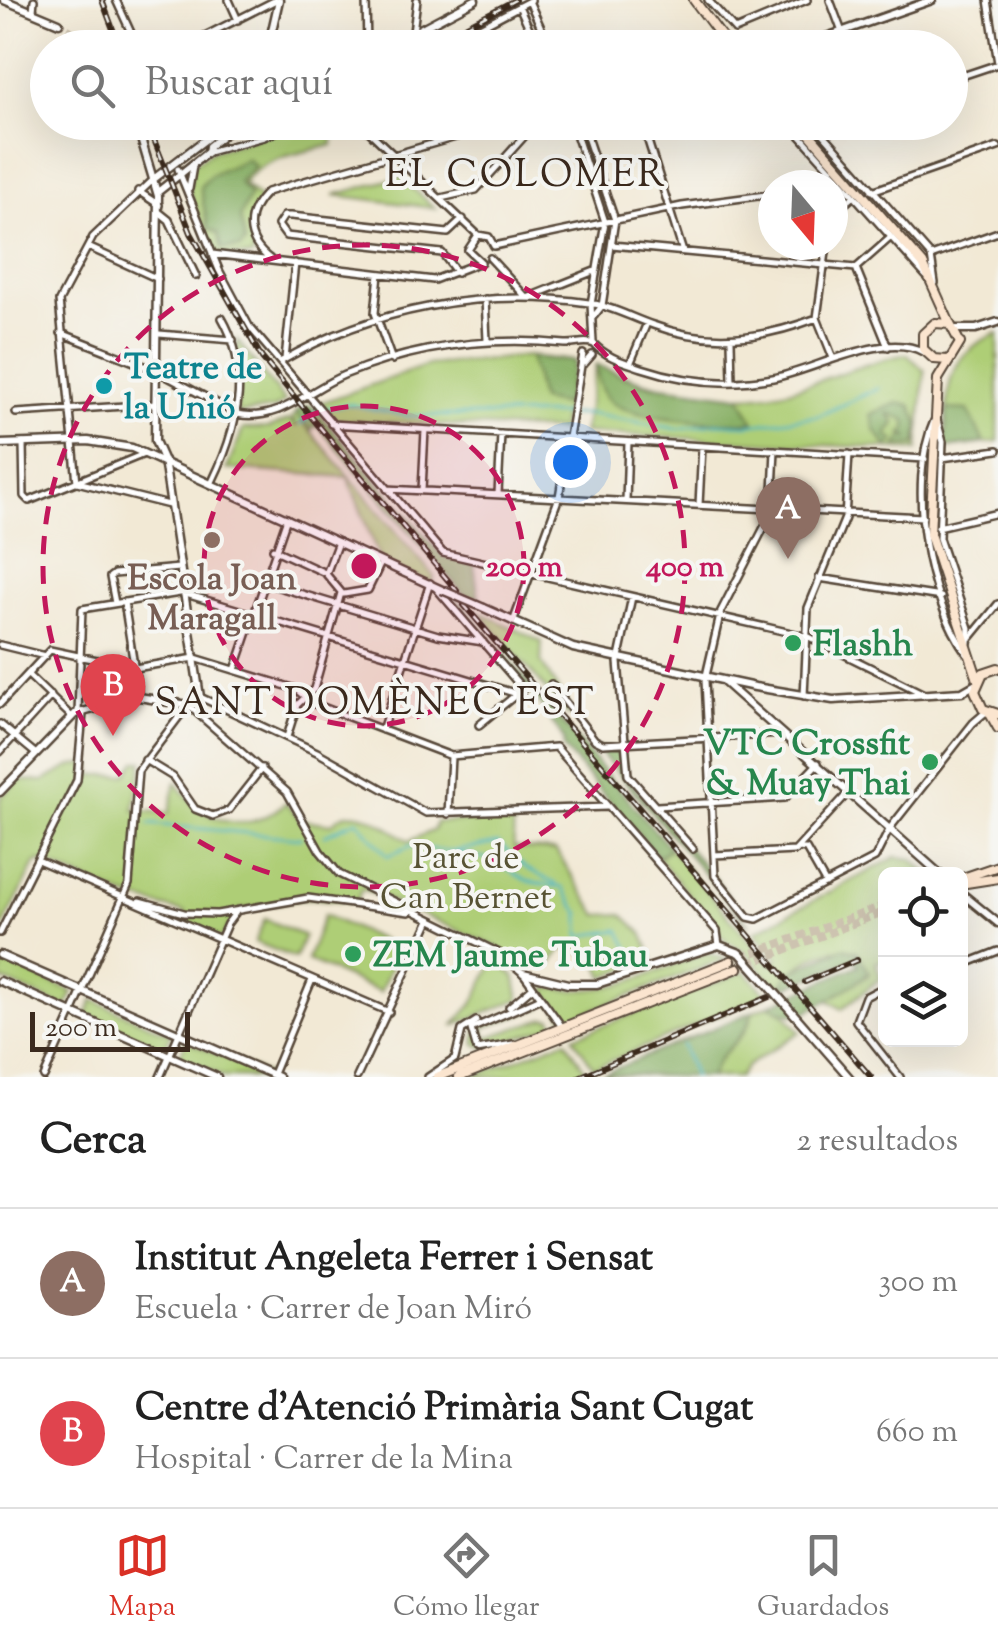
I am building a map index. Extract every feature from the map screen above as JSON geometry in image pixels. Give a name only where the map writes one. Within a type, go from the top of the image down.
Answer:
[{"type":"main road","points":[[694,0],[718,30]]},
{"type":"main road","points":[[815,140],[923,264],[953,326],[958,350],[938,379],[931,539],[977,661],[995,669]]},
{"type":"main road","points":[[938,379],[922,344],[925,330],[935,322],[941,303]]},
{"type":"main road","points":[[935,322],[953,326]]},
{"type":"main road","points":[[928,355],[948,360]]},
{"type":"main road","points":[[968,642],[978,703],[991,712],[998,728]]},
{"type":"main road","points":[[977,682],[995,669]]},
{"type":"main road","points":[[968,879],[998,866]]},
{"type":"main road","points":[[968,881],[998,878]]},
{"type":"main road","points":[[437,1077],[734,964],[459,1077]]},
{"type":"street","points":[[4,0],[60,23]]},
{"type":"street","points":[[32,11],[34,0]]},
{"type":"street","points":[[116,0],[130,30]]},
{"type":"street","points":[[229,0],[238,20]]},
{"type":"street","points":[[218,30],[277,0]]},
{"type":"street","points":[[271,30],[277,0]]},
{"type":"street","points":[[366,0],[367,30]]},
{"type":"street","points":[[413,30],[417,0]]},
{"type":"street","points":[[417,30],[476,0]]},
{"type":"street","points":[[708,0],[734,30],[807,0]]},
{"type":"street","points":[[830,0],[841,30]]},
{"type":"street","points":[[897,12],[904,0]]},
{"type":"street","points":[[848,30],[932,0]]},
{"type":"street","points":[[968,74],[998,64],[988,0]]},
{"type":"street","points":[[472,30],[530,1],[542,30]]},
{"type":"street","points":[[519,6],[530,30]]},
{"type":"street","points":[[479,26],[481,30]]},
{"type":"street","points":[[23,443],[26,500],[78,483],[152,450],[159,334],[158,192],[140,140]]},
{"type":"street","points":[[190,197],[194,164],[212,140]]},
{"type":"street","points":[[158,192],[215,140]]},
{"type":"street","points":[[207,146],[250,140]]},
{"type":"street","points":[[212,254],[439,280],[490,258],[494,246],[489,237],[478,236],[378,140]]},
{"type":"street","points":[[250,258],[254,245],[250,221],[267,192],[444,140]]},
{"type":"street","points":[[441,198],[479,188],[520,140]]},
{"type":"street","points":[[512,622],[560,497],[585,362],[582,353],[594,316],[591,304],[605,222],[578,140]]},
{"type":"street","points":[[588,140],[615,220],[602,306],[594,316]]},
{"type":"street","points":[[648,140],[683,252]]},
{"type":"street","points":[[804,140],[935,283]]},
{"type":"street","points":[[829,140],[931,256],[936,268],[935,283]]},
{"type":"street","points":[[872,191],[998,147]]},
{"type":"street","points":[[78,483],[58,301],[88,248],[138,190],[194,164]]},
{"type":"street","points":[[180,169],[212,254],[245,319],[283,361],[306,396],[443,553],[806,637],[925,694]]},
{"type":"street","points":[[138,190],[169,220],[196,276]]},
{"type":"street","points":[[494,246],[670,209],[758,196]]},
{"type":"street","points":[[848,201],[853,197]]},
{"type":"street","points":[[456,273],[442,254],[286,236],[278,225],[284,216],[291,216],[448,233],[463,219]]},
{"type":"street","points":[[931,256],[998,232]]},
{"type":"street","points":[[478,236],[468,250],[481,262]]},
{"type":"street","points":[[612,244],[856,268],[890,238]]},
{"type":"street","points":[[254,245],[270,259]]},
{"type":"street","points":[[88,248],[159,279]]},
{"type":"street","points":[[490,258],[527,298]]},
{"type":"street","points":[[825,260],[817,318],[833,360]]},
{"type":"street","points":[[283,361],[295,264]]},
{"type":"street","points":[[856,268],[888,347]]},
{"type":"street","points":[[527,298],[597,270]]},
{"type":"street","points":[[379,274],[377,319],[392,360]]},
{"type":"street","points":[[283,361],[340,331],[377,319],[485,298],[591,304],[700,337],[773,333],[817,318]]},
{"type":"street","points":[[485,298],[487,340]]},
{"type":"street","points":[[212,482],[237,414],[234,340],[222,318]]},
{"type":"street","points":[[953,326],[976,329],[998,322]]},
{"type":"street","points":[[630,364],[647,323]]},
{"type":"street","points":[[958,350],[976,329]]},
{"type":"street","points":[[899,346],[925,330]]},
{"type":"street","points":[[61,333],[157,372],[237,414],[275,412],[346,374],[487,340],[569,344],[589,341],[604,353],[630,364],[683,379],[732,382],[784,376],[888,347],[899,346],[928,355]]},
{"type":"street","points":[[159,334],[234,340]]},
{"type":"street","points":[[730,338],[732,382]]},
{"type":"street","points":[[589,341],[593,355]]},
{"type":"street","points":[[569,344],[582,353],[604,353]]},
{"type":"street","points":[[585,362],[593,355]]},
{"type":"street","points":[[16,413],[156,404]]},
{"type":"street","points":[[936,418],[942,435],[938,527],[968,642]]},
{"type":"street","points":[[936,418],[926,459],[924,543],[956,638],[971,660]]},
{"type":"street","points":[[331,424],[571,435],[628,442],[926,459]]},
{"type":"street","points":[[422,490],[424,430]]},
{"type":"street","points":[[498,494],[501,434]]},
{"type":"street","points":[[0,444],[72,441],[164,460],[381,563],[574,648],[723,681],[844,700],[962,692],[977,682]]},
{"type":"street","points":[[155,441],[164,460],[186,593],[200,697],[198,712]]},
{"type":"street","points":[[626,501],[628,442]]},
{"type":"street","points":[[699,505],[702,446]]},
{"type":"street","points":[[774,450],[772,509],[719,617],[706,677],[715,876],[748,917],[757,920],[875,858],[890,828],[973,723],[991,712]]},
{"type":"street","points":[[942,458],[998,450]]},
{"type":"street","points":[[804,696],[808,608],[846,513],[849,454]]},
{"type":"street","points":[[78,483],[169,505]]},
{"type":"street","points":[[387,489],[923,517]]},
{"type":"street","points":[[938,527],[998,513]]},
{"type":"street","points":[[235,670],[273,549],[287,518]]},
{"type":"street","points":[[326,574],[338,542]]},
{"type":"street","points":[[273,549],[326,574],[343,593]]},
{"type":"street","points":[[343,593],[368,590],[381,563]]},
{"type":"street","points":[[115,603],[110,577],[114,574],[181,568]]},
{"type":"street","points":[[819,578],[941,597]]},
{"type":"street","points":[[262,582],[414,628],[482,642]]},
{"type":"street","points":[[382,730],[431,583]]},
{"type":"street","points":[[431,583],[522,693]]},
{"type":"street","points":[[0,932],[77,780],[82,609],[186,593],[522,693]]},
{"type":"street","points":[[287,737],[297,705],[308,697],[343,593]]},
{"type":"street","points":[[632,597],[618,658],[628,771],[692,848]]},
{"type":"street","points":[[124,602],[139,697]]},
{"type":"street","points":[[968,642],[998,604]]},
{"type":"street","points":[[991,612],[998,617]]},
{"type":"street","points":[[0,644],[135,668],[195,658],[308,697],[312,703],[451,756],[556,747],[717,932],[720,945]]},
{"type":"street","points":[[0,704],[47,653]]},
{"type":"street","points":[[28,675],[77,715]]},
{"type":"street","points":[[723,681],[932,867]]},
{"type":"street","points":[[551,684],[595,740],[603,744],[784,734]]},
{"type":"street","points":[[962,692],[978,703]]},
{"type":"street","points":[[479,725],[522,693]]},
{"type":"street","points":[[0,752],[50,696]]},
{"type":"street","points":[[0,792],[77,715],[139,697],[188,705],[293,800],[312,839],[339,874],[367,891],[488,946],[523,973],[560,1024]]},
{"type":"street","points":[[200,697],[287,737],[408,805],[448,814],[609,806]]},
{"type":"street","points":[[44,1077],[132,870],[134,786],[144,760],[188,705],[200,697]]},
{"type":"street","points":[[206,720],[206,711],[213,704]]},
{"type":"street","points":[[0,724],[36,754]]},
{"type":"street","points":[[448,814],[451,756]]},
{"type":"street","points":[[144,760],[173,777],[195,809],[212,816],[229,810],[262,768]]},
{"type":"street","points":[[657,806],[785,798],[818,764]]},
{"type":"street","points":[[799,848],[850,791]]},
{"type":"street","points":[[714,855],[806,849],[826,884]]},
{"type":"street","points":[[38,860],[389,1012]]},
{"type":"street","points":[[365,901],[367,891]]},
{"type":"street","points":[[123,896],[184,913],[217,914],[308,898],[365,901],[417,914]]},
{"type":"street","points":[[968,898],[998,922]]},
{"type":"street","points":[[384,907],[388,900]]},
{"type":"street","points":[[160,1077],[227,924],[239,910]]},
{"type":"street","points":[[217,914],[227,924]]},
{"type":"street","points":[[357,1077],[430,920]]},
{"type":"street","points":[[523,973],[590,984],[720,945],[740,954],[849,1077]]},
{"type":"street","points":[[968,963],[998,951]]},
{"type":"street","points":[[0,956],[274,1076],[312,980]]},
{"type":"street","points":[[0,981],[217,1077]]},
{"type":"street","points":[[428,1077],[455,1059],[466,1027],[516,1004],[532,986]]},
{"type":"street","points":[[878,990],[865,996],[857,1024],[900,1077]]},
{"type":"street","points":[[540,1036],[482,1051],[474,1047],[470,1034],[476,1025],[541,998]]},
{"type":"green space","points":[[246,140],[333,140],[333,145],[272,161],[243,184],[260,199],[250,221],[254,254],[250,257],[212,254],[189,190],[193,164],[212,151]]},
{"type":"green space","points":[[247,159],[255,166],[239,182],[250,195],[240,217],[245,243],[240,248],[222,249],[218,233],[208,228],[200,187],[211,175]]},
{"type":"green space","points":[[400,177],[435,208],[334,195]]},
{"type":"green space","points":[[998,333],[998,442],[945,448],[948,395],[957,366],[979,342]]},
{"type":"green space","points":[[237,340],[285,402],[274,409],[237,414]]},
{"type":"green space","points":[[907,354],[925,371],[918,450],[583,433],[596,365],[665,387],[736,396],[784,391]]},
{"type":"green space","points":[[528,356],[575,361],[560,430],[335,420],[320,403],[428,365]]},
{"type":"green space","points":[[530,357],[575,361],[565,405],[540,400]]},
{"type":"green space","points":[[596,365],[645,384],[740,396],[754,422],[680,419],[623,408],[604,394]]},
{"type":"green space","points":[[898,403],[911,405],[919,424],[916,445],[897,446],[902,437],[910,438],[902,433],[907,430],[906,420],[889,414],[895,423],[887,435],[894,441],[887,447],[875,430],[871,414]]},
{"type":"green space","points":[[313,406],[443,556],[474,564],[479,599],[464,595],[317,425],[310,430],[295,412]]},
{"type":"green space","points":[[947,409],[968,410],[984,443],[945,448]]},
{"type":"green space","points":[[296,414],[434,576],[432,584],[381,563],[348,477],[227,469],[243,429],[269,428],[289,420],[297,427],[292,417]]},
{"type":"green space","points":[[452,599],[460,603],[670,848],[658,857],[564,749],[563,738],[538,701]]},
{"type":"green space","points":[[478,611],[542,642],[541,662],[571,711],[569,716]]},
{"type":"green space","points":[[621,748],[626,777],[714,877],[749,926],[597,749]]},
{"type":"green space","name":"Parc de Can Bernet","points":[[136,761],[143,761],[134,810],[169,813],[176,782],[200,808],[213,816],[241,823],[271,813],[286,802],[301,820],[332,824],[340,816],[360,814],[409,841],[434,830],[436,822],[513,820],[514,848],[556,851],[598,915],[622,914],[642,933],[653,959],[604,977],[595,955],[563,948],[550,965],[540,963],[524,970],[497,947],[362,889],[356,902],[308,898],[239,910],[221,939],[184,922],[186,913],[123,896],[40,861],[0,933],[0,798],[18,780],[43,781],[74,765],[92,763],[93,775],[126,775]]},
{"type":"green space","points":[[670,848],[771,965],[778,959],[754,932],[896,857],[912,859],[921,867],[878,867],[878,980],[842,1009],[827,999],[868,975],[858,952],[835,950],[812,958],[792,973],[779,990],[745,951],[726,941],[658,857]]},
{"type":"green space","name":"ZEM Jaume Tubau","points":[[324,915],[399,948],[380,992],[307,960]]},
{"type":"green space","name":"ZEM Jaume Tubau","points":[[265,919],[304,936],[295,958],[255,942]]},
{"type":"green space","points":[[844,948],[857,951],[869,972],[865,976],[800,1014],[769,1005],[859,965],[855,959],[782,989],[788,973]]},
{"type":"green space","points":[[705,953],[728,958],[566,1020],[545,991],[547,987],[608,987]]},
{"type":"green space","points":[[495,959],[515,976],[520,999],[453,1026],[473,1004]]},
{"type":"green space","points":[[4,962],[73,992],[66,1008],[0,979]]},
{"type":"green space","points":[[745,971],[767,995],[594,1068],[573,1037]]},
{"type":"green space","points":[[93,1000],[171,1034],[165,1049],[86,1016]]},
{"type":"green space","points":[[531,1005],[540,1008],[483,1028],[487,1038],[545,1018],[552,1018],[555,1025],[487,1048],[475,1044],[478,1026]]},
{"type":"green space","points":[[769,1005],[784,1013],[800,1032],[747,1066],[739,1077],[711,1077],[720,1059],[745,1030],[752,1012]]},
{"type":"green space","points":[[752,1012],[745,1030],[720,1059],[711,1077],[603,1074]]},
{"type":"green space","points":[[566,1040],[586,1071],[572,1077],[471,1077]]},
{"type":"green space","points":[[186,1041],[268,1075],[224,1077],[179,1057]]},
{"type":"waterway","points":[[300,425],[316,411],[348,404],[408,416],[590,414],[678,429],[715,423],[747,425],[818,416],[879,388]]},
{"type":"waterway","points":[[325,835],[357,820],[388,856],[410,846],[451,852],[498,843],[526,868],[556,884]]},
{"type":"waterway","points":[[149,824],[301,838]]},
{"type":"waterway","points":[[453,852],[489,859],[527,881],[563,888],[580,914],[580,936],[620,930],[633,956]]},
{"type":"waterway","points":[[682,1045],[694,1077]]},
{"type":"tunnel","points":[[59,23],[72,30]]},
{"type":"tunnel","points":[[731,961],[878,908]]},
{"type":"tunnel","points":[[738,968],[878,914]]},
{"type":"railway","points":[[102,0],[113,30]]},
{"type":"railway","points":[[458,30],[515,0]]},
{"type":"railway","points":[[154,140],[191,233],[262,358],[457,591]]},
{"type":"railway","points":[[464,605],[871,1077]]},
{"type":"railway","points":[[805,982],[857,960]]},
{"type":"railway","points":[[579,1077],[769,997]]},
{"type":"place","name":"Teatre de la Unió","points":[[104,386]]},
{"type":"place","name":"Escola Joan Maragall","points":[[212,540]]},
{"type":"place","name":"Institut Angeleta Ferrer i Sensat","points":[[788,559]]},
{"type":"place","name":"Flashh","points":[[793,643]]},
{"type":"place","name":"Centre d'Atenció Primària Sant Cugat","points":[[113,736]]},
{"type":"place","name":"VTC Crossfit & Muay Thai","points":[[930,762]]},
{"type":"place","name":"ZEM Jaume Tubau","points":[[353,954]]},
{"type":"district","name":"EL COLOMER","points":[[526,173]]},
{"type":"district","name":"SANT DOMÈNEC EST","points":[[375,701]]}]
